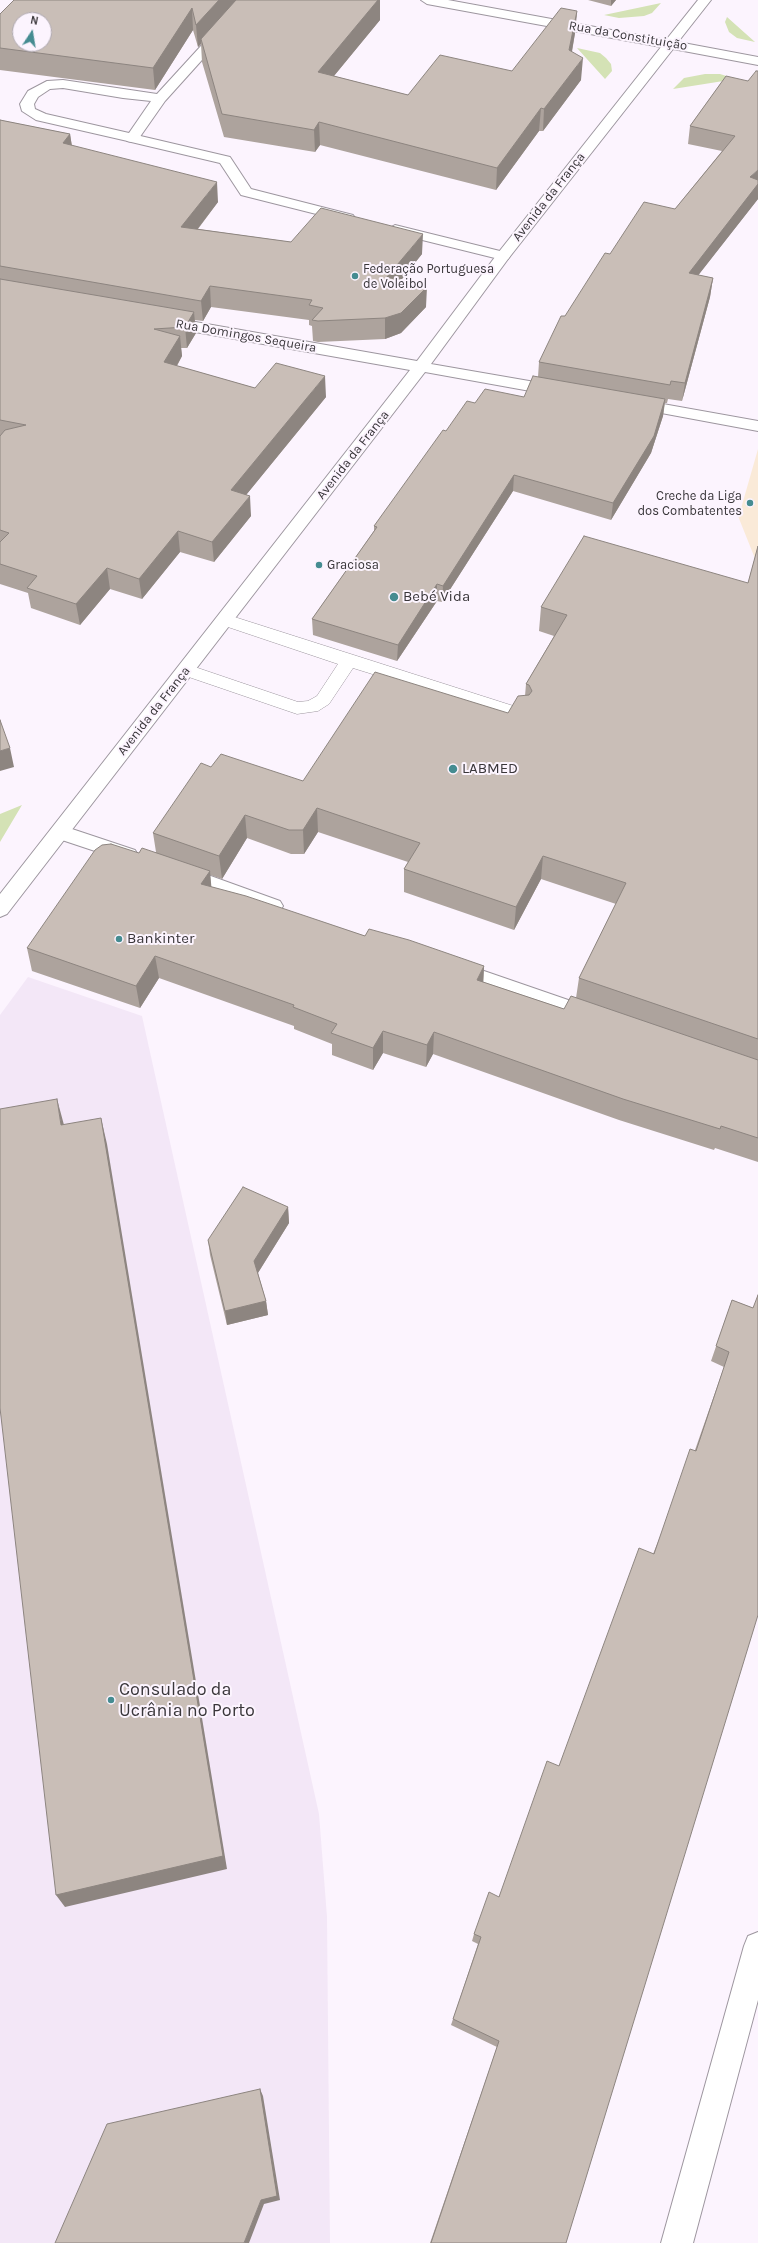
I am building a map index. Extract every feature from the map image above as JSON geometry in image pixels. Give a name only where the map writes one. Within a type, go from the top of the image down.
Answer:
[{"type":"main road","points":[[132,138],[160,98],[250,0]]},
{"type":"main road","name":"Rua da Constituição","points":[[427,0],[758,61]]},
{"type":"main road","name":"Avenida da França","points":[[0,910],[8,892],[60,832],[421,368],[503,256],[705,0]]},
{"type":"main road","points":[[160,98],[123,94],[63,84],[47,85],[33,94],[27,104],[29,111],[41,117],[225,160],[246,192],[359,220]]},
{"type":"main road","points":[[382,226],[503,256]]},
{"type":"main road","name":"Rua Domingos Sequeira","points":[[156,320],[573,394]]},
{"type":"main road","points":[[619,402],[758,426]]},
{"type":"main road","points":[[60,832],[143,860]]},
{"type":"main road","points":[[165,868],[293,912]]},
{"type":"main road","points":[[435,962],[608,1022]]},
{"type":"main road","points":[[677,2243],[758,1946]]},
{"type":"lane","points":[[225,620],[348,661],[520,714]]},
{"type":"lane","points":[[186,670],[297,708],[312,707],[323,700],[348,661]]},
{"type":"shaded area","name":"Creche da Liga dos Combatentes","points":[[758,449],[758,566],[736,511],[740,512]]},
{"type":"shaded area","points":[[28,977],[142,1016],[319,1814],[327,1917],[330,2243],[0,2243],[0,1015]]},
{"type":"green space","points":[[661,3],[652,13],[644,16],[619,18],[604,15]]},
{"type":"green space","points":[[727,17],[755,42],[737,38],[729,32],[725,22]]},
{"type":"green space","points":[[577,48],[600,53],[611,64],[612,71],[605,79]]},
{"type":"green space","points":[[705,74],[720,74],[736,79],[673,89],[684,78]]},
{"type":"green space","points":[[22,805],[0,842],[0,814]]},
{"type":"building","points":[[14,0],[219,0],[196,25],[192,8],[153,68],[31,52],[52,52],[52,12],[12,12],[12,50],[0,48],[0,14]]},
{"type":"building","points":[[236,0],[378,0],[318,72],[408,95],[440,55],[512,71],[561,8],[577,11],[569,50],[583,58],[544,109],[541,108],[497,168],[319,122],[314,130],[222,114],[201,39]]},
{"type":"building","points":[[756,71],[758,71],[758,170],[750,177],[758,180],[758,184],[689,273],[713,278],[685,383],[671,381],[670,385],[539,362],[561,316],[565,316],[605,253],[610,254],[644,202],[675,209],[735,136],[690,126],[726,76],[748,81]]},
{"type":"building","points":[[0,120],[70,134],[63,143],[217,182],[181,227],[291,242],[321,208],[423,234],[387,277],[427,287],[401,313],[385,318],[318,321],[312,320],[323,308],[309,305],[312,300],[210,286],[201,301],[0,266]]},
{"type":"building","points":[[0,279],[194,312],[185,327],[154,329],[180,336],[164,362],[255,388],[276,363],[325,376],[231,490],[250,496],[212,542],[178,531],[139,579],[107,568],[76,604],[27,588],[37,576],[0,564],[0,542],[9,533],[0,530],[0,436],[5,430],[26,425],[0,420]]},
{"type":"building","points":[[533,376],[665,399],[654,436],[613,503],[514,475],[443,586],[437,584],[398,645],[312,619],[377,527],[374,526],[443,430],[446,431],[467,401],[475,403],[485,389],[524,397]]},
{"type":"building","points":[[584,536],[748,583],[758,546],[758,1039],[579,978],[626,883],[543,856],[516,907],[404,869],[420,843],[317,808],[303,830],[289,830],[245,815],[219,856],[153,833],[201,763],[211,767],[221,754],[303,781],[375,672],[508,713],[518,696],[529,695],[532,691],[529,685],[526,684],[567,615],[541,607]]},
{"type":"building","points":[[0,720],[10,748],[0,751]]},
{"type":"building","points":[[111,844],[139,853],[142,848],[210,871],[201,884],[246,896],[365,936],[369,929],[409,940],[484,966],[477,980],[564,1009],[571,996],[758,1060],[758,1138],[721,1126],[720,1129],[623,1099],[434,1032],[427,1045],[383,1031],[373,1048],[331,1033],[337,1024],[293,1007],[294,1005],[155,956],[136,986],[27,948],[95,850],[102,845]]},
{"type":"building","points":[[57,1099],[61,1125],[101,1118],[223,1856],[56,1895],[0,1408],[0,1109]]},
{"type":"building","points":[[243,1187],[288,1207],[254,1261],[266,1301],[225,1311],[208,1240]]},
{"type":"building","points":[[758,1295],[758,1615],[566,2243],[431,2243],[499,2041],[453,2019],[481,1937],[474,1934],[489,1892],[499,1897],[547,1761],[559,1766],[639,1548],[654,1554],[690,1449],[696,1451],[729,1352],[716,1346],[732,1300],[753,1308]]},
{"type":"building","points":[[260,2089],[277,2196],[261,2200],[244,2243],[55,2243],[107,2124]]},
{"type":"place","name":"Federação Portuguesa de Voleibol","points":[[355,276]]},
{"type":"place","name":"Creche da Liga dos Combatentes","points":[[750,503]]},
{"type":"place","name":"Graciosa","points":[[319,565]]},
{"type":"place","name":"Bebé Vida","points":[[394,597]]},
{"type":"place","name":"LABMED","points":[[453,769]]},
{"type":"place","name":"Bankinter","points":[[119,939]]},
{"type":"place","name":"Consulado da Ucrânia no Porto","points":[[111,1700]]}]
